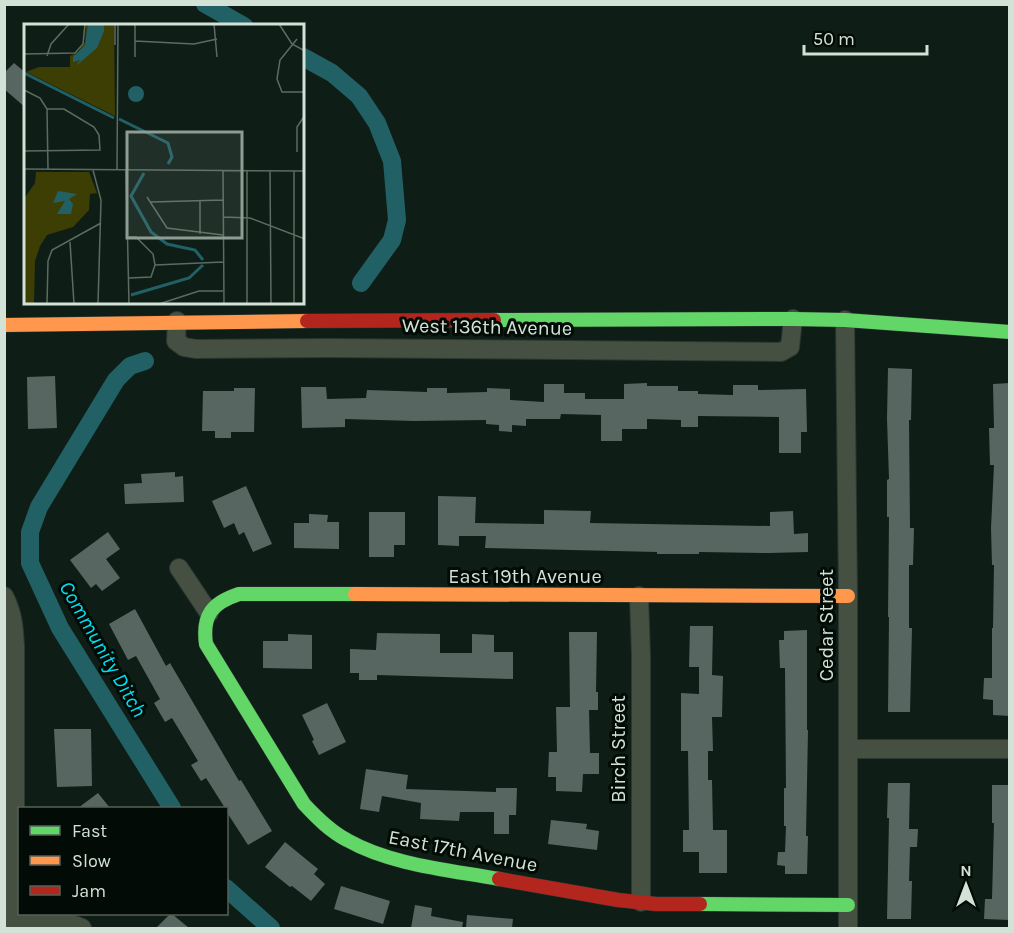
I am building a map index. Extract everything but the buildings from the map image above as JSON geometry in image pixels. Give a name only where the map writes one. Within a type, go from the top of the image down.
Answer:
[{"type":"street","name":"West 136th Avenue","points":[[177,321],[176,341],[184,347],[196,349],[781,352],[790,347],[793,319]]},
{"type":"street","name":"West 136th Avenue","points":[[4,325],[177,321],[793,319],[845,320],[1010,332]]},
{"type":"street","name":"Cedar Street","points":[[845,320],[848,928]]},
{"type":"street","points":[[179,568],[209,613]]},
{"type":"street","name":"East 19th Avenue","points":[[209,613],[226,597],[239,594],[848,596]]},
{"type":"street","points":[[4,596],[13,620],[15,646],[15,925],[50,922],[73,924],[82,928]]},
{"type":"street","name":"Birch Street","points":[[639,596],[641,656],[640,902]]},
{"type":"street","name":"East 17th Avenue","points":[[209,613],[205,623],[206,644],[304,804],[320,821],[351,844],[395,860],[523,884],[656,904],[848,906]]},
{"type":"street","points":[[848,749],[1010,749]]},
{"type":"waterway","name":"Community Ditch","points":[[205,4],[240,24]]},
{"type":"waterway","name":"Community Ditch","points":[[304,58],[332,73],[359,96],[377,123],[392,161],[397,220],[392,240],[361,283]]},
{"type":"waterway","name":"Community Ditch","points":[[145,361],[130,366],[116,380],[39,507],[30,532],[30,563],[60,628],[171,807]]},
{"type":"waterway","name":"Community Ditch","points":[[228,890],[271,928]]},
{"type":"traffic: fast","points":[[494,320],[845,320],[1010,332]]},
{"type":"traffic: fast","points":[[355,594],[239,594],[222,602],[211,612],[206,625],[206,644],[304,804],[329,828],[347,840],[382,855],[421,866],[499,879]]},
{"type":"traffic: fast","points":[[700,904],[848,905]]},
{"type":"traffic: slow","points":[[4,325],[307,321]]},
{"type":"traffic: slow","points":[[355,594],[848,596]]},
{"type":"traffic: jam","points":[[307,321],[494,320]]},
{"type":"traffic: jam","points":[[499,879],[618,900],[656,904],[700,904]]}]
